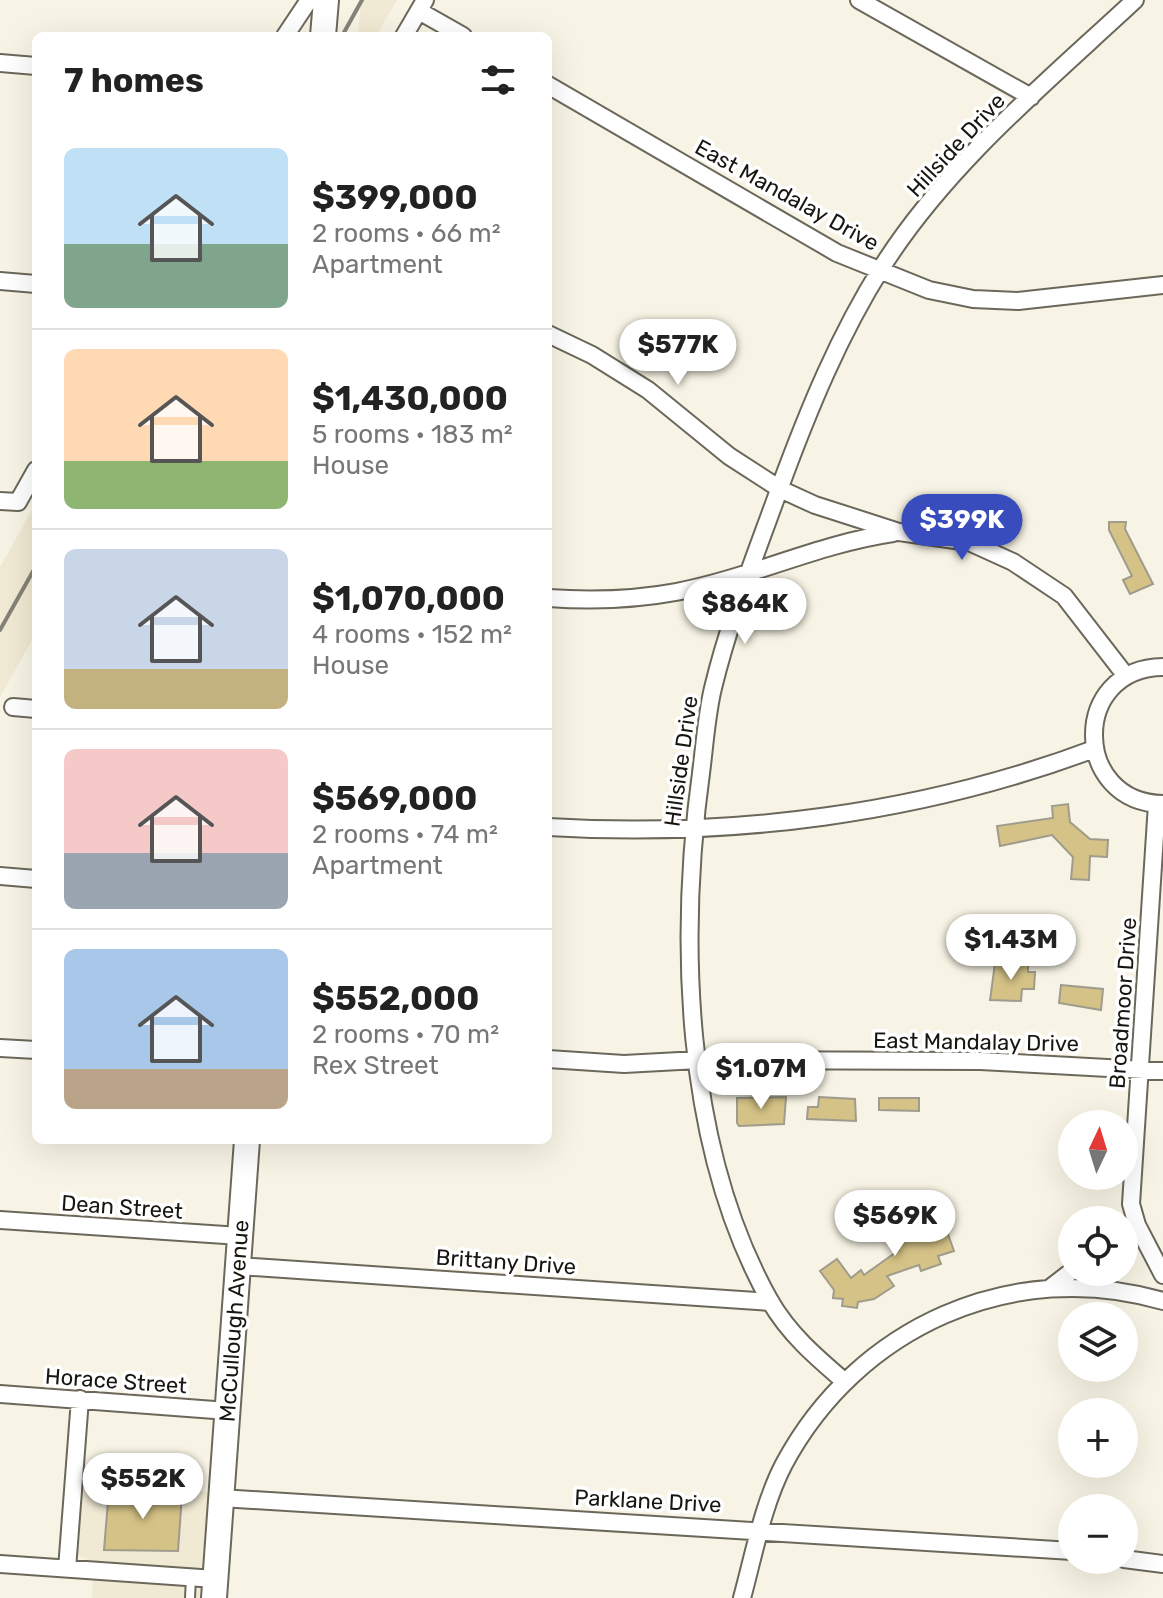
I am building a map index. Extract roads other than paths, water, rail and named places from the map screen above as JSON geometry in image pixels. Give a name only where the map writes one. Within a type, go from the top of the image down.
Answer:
[{"type":"main road","points":[[323,32],[326,0]]},
{"type":"main road","name":"McCullough Avenue","points":[[207,1585],[221,1498],[247,1144]]},
{"type":"street","points":[[288,32],[309,0]]},
{"type":"street","points":[[859,0],[1031,97]]},
{"type":"street","name":"Hillside Drive","points":[[844,1381],[806,1348],[771,1302],[736,1231],[723,1189],[698,1060],[691,972],[693,826],[712,692],[746,573],[833,356],[880,271],[946,183],[1031,97],[1135,0]]},
{"type":"street","points":[[406,32],[422,5],[458,32]]},
{"type":"street","points":[[0,63],[32,66]]},
{"type":"street","name":"East Mandalay Drive","points":[[552,87],[837,253],[929,290],[988,300],[1058,298],[1163,285]]},
{"type":"street","points":[[0,281],[32,284]]},
{"type":"street","points":[[552,336],[592,355],[648,390],[729,456],[780,489],[815,505],[899,532],[969,542],[1033,573],[1081,614],[1126,676]]},
{"type":"street","points":[[0,501],[18,502],[32,477]]},
{"type":"street","points":[[552,598],[632,599],[678,592],[849,539],[899,532]]},
{"type":"street","points":[[1160,804],[1135,799],[1116,787],[1102,770],[1094,749],[1093,732],[1102,700],[1126,676],[1163,667]]},
{"type":"street","points":[[13,707],[32,709]]},
{"type":"street","points":[[552,827],[693,826],[821,818],[927,801],[1018,778],[1094,749]]},
{"type":"street","name":"Broadmoor Drive","points":[[1160,804],[1131,1204],[1142,1236],[1163,1275]]},
{"type":"street","points":[[0,876],[32,879]]},
{"type":"street","points":[[0,1048],[32,1050]]},
{"type":"street","name":"East Mandalay Drive","points":[[552,1059],[624,1064],[698,1060],[980,1061],[1163,1071]]},
{"type":"street","name":"Dean Street","points":[[0,1220],[240,1236]]},
{"type":"street","name":"Brittany Drive","points":[[238,1266],[771,1302]]},
{"type":"street","points":[[1050,1288],[1058,1282]]},
{"type":"street","points":[[742,1598],[760,1530],[783,1466],[805,1429],[844,1381],[904,1333],[949,1312],[1015,1293],[1050,1288],[1107,1291],[1163,1301]]},
{"type":"street","name":"Horace Street","points":[[0,1394],[228,1411]]},
{"type":"street","points":[[67,1569],[80,1399]]},
{"type":"street","name":"Parklane Drive","points":[[221,1498],[1058,1550]]},
{"type":"street","points":[[1138,1561],[1163,1564]]},
{"type":"street","points":[[0,1564],[207,1585]]},
{"type":"lane","points":[[190,1598],[207,1585]]},
{"type":"railway","points":[[344,32],[362,0]]},
{"type":"railway","points":[[0,630],[32,573]]}]
